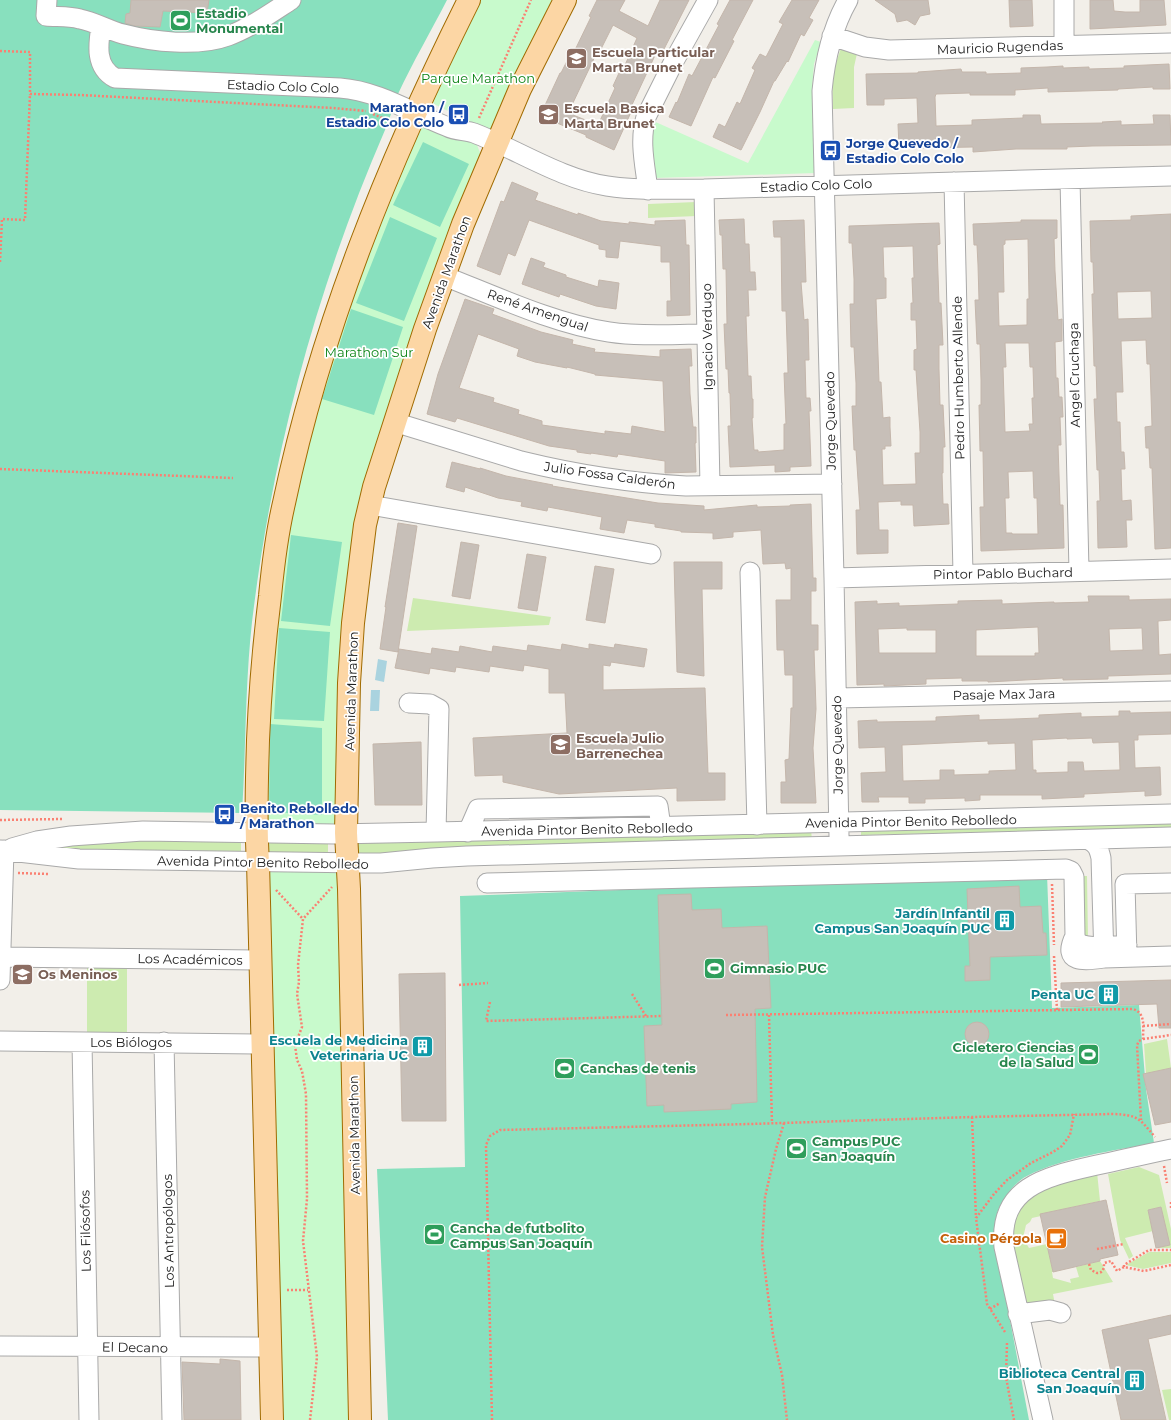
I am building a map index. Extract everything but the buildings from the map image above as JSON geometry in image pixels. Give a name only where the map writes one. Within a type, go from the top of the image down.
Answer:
[{"type":"main road","points":[[272,1420],[258,862],[255,832],[261,678],[273,570],[284,504],[308,403],[332,323],[360,247],[417,108],[469,0]]},
{"type":"main road","name":"Avenida Marathon","points":[[360,1420],[348,862],[346,833],[349,682],[362,548],[370,505],[379,469],[463,224],[520,89],[564,0]]},
{"type":"street","points":[[47,0],[46,16],[80,18],[108,30],[135,37],[168,41],[205,42],[227,37],[248,27],[291,0]]},
{"type":"street","points":[[648,190],[643,142],[646,117],[674,61],[708,0]]},
{"type":"street","name":"Jorge Quevedo","points":[[839,846],[837,698],[822,91],[825,62],[832,36],[840,15],[848,0]]},
{"type":"street","points":[[1064,0],[1064,45]]},
{"type":"street","name":"Estadio Colo Colo","points":[[100,26],[99,55],[108,67],[112,69],[122,71],[350,79],[372,84],[417,108],[454,119],[472,133],[567,174],[605,186],[626,189],[704,189],[1171,176]]},
{"type":"street","name":"Mauricio Rugendas","points":[[832,36],[865,47],[889,50],[1171,43]]},
{"type":"street","name":"Angel Cruchaga","points":[[1070,179],[1079,572]]},
{"type":"street","name":"Pedro Humberto Allende","points":[[954,182],[963,574]]},
{"type":"street","name":"Ignacio Verdugo","points":[[704,189],[710,486]]},
{"type":"street","name":"René Amengual","points":[[444,276],[548,316],[594,329],[623,334],[644,335],[707,334]]},
{"type":"street","name":"Julio Fossa Calderón","points":[[394,422],[539,465],[617,479],[652,483],[710,486],[832,484]]},
{"type":"street","points":[[370,505],[651,554]]},
{"type":"street","name":"Pintor Pablo Buchard","points":[[834,578],[1171,569]]},
{"type":"street","points":[[750,572],[757,825]]},
{"type":"street","name":"Pasaje Max Jara","points":[[837,698],[1171,691]]},
{"type":"street","points":[[409,703],[430,704],[439,709],[436,832]]},
{"type":"street","name":"Avenida Pintor Benito Rebolledo","points":[[2,850],[37,841],[96,834],[151,831],[346,833],[468,832],[1171,814]]},
{"type":"street","name":"Avenida Pintor Benito Rebolledo","points":[[2,850],[79,859],[381,863],[467,856],[1171,837]]},
{"type":"street","points":[[1089,840],[1100,850],[1104,952]]},
{"type":"street","points":[[0,980],[2,850]]},
{"type":"street","points":[[487,883],[1066,868],[1071,871],[1074,877],[1076,942],[1080,945],[1104,952],[1127,951],[1171,956]]},
{"type":"street","points":[[1127,951],[1125,884],[1171,883]]},
{"type":"street","name":"Los Académicos","points":[[0,958],[260,960]]},
{"type":"street","name":"Los Biólogos","points":[[0,1041],[262,1044]]},
{"type":"street","name":"Los Filósofos","points":[[82,1042],[89,1420]]},
{"type":"street","name":"Los Antropólogos","points":[[164,1042],[172,1420]]},
{"type":"street","points":[[1043,1420],[1004,1247],[1003,1231],[1005,1218],[1019,1196],[1030,1186],[1043,1179],[1164,1151]]},
{"type":"street","points":[[1019,1318],[1061,1314]]},
{"type":"street","name":"El Decano","points":[[0,1346],[270,1348]]},
{"type":"path","points":[[472,133],[531,0]]},
{"type":"path","points":[[0,262],[2,219],[25,220],[30,94]]},
{"type":"path","points":[[0,469],[233,478]]},
{"type":"path","points":[[310,1420],[317,1357],[303,1241],[307,1199],[306,1094],[302,1071],[297,1060],[295,1045],[302,1027],[297,994],[299,982],[298,965],[303,919],[337,882]]},
{"type":"path","points":[[272,885],[303,919]]},
{"type":"path","points":[[459,985],[488,983]]},
{"type":"path","points":[[632,994],[646,1016]]},
{"type":"path","points":[[490,1002],[486,1021],[662,1016]]},
{"type":"path","points":[[726,1015],[1133,1009],[1137,1010],[1142,1016],[1143,1039]]},
{"type":"path","points":[[769,1015],[772,1123]]},
{"type":"path","points":[[1143,1026],[1171,1024]]},
{"type":"path","points":[[1141,1120],[1138,1041],[1171,1035]]},
{"type":"path","points":[[492,1420],[486,1144],[490,1136],[500,1130],[1128,1114],[1141,1120],[1164,1151],[1167,1183]]},
{"type":"path","points":[[972,1117],[976,1218]]},
{"type":"path","points":[[784,1123],[776,1149],[765,1197],[762,1247],[773,1335],[782,1376],[787,1420]]},
{"type":"path","points":[[1171,1202],[1171,1209]]},
{"type":"path","points":[[1098,1249],[1124,1244]]},
{"type":"path","points":[[1089,1264],[1091,1270],[1097,1273],[1102,1272],[1104,1263],[1111,1261],[1117,1271],[1149,1250],[1171,1250]]},
{"type":"path","points":[[1124,1267],[1144,1271],[1171,1265]]},
{"type":"path","points":[[282,1290],[308,1290]]},
{"type":"path","points":[[990,1309],[1005,1300]]},
{"type":"green space","name":"Estadio Monumental","points":[[0,0],[447,0],[398,94],[387,126],[338,249],[300,372],[272,496],[252,622],[248,670],[242,813],[0,810]]},
{"type":"green space","name":"Parque Marathon","points":[[478,0],[556,0],[493,130],[484,129],[434,104],[430,95]]},
{"type":"green space","points":[[815,40],[821,42],[814,64],[812,89],[816,173],[655,178],[648,164],[651,120],[748,163]]},
{"type":"green space","points":[[841,48],[858,49],[854,67],[854,108],[833,109],[832,75]]},
{"type":"green space","name":"Marathon Sur","points":[[427,123],[477,145],[481,155],[385,427],[338,827],[268,826],[261,818],[284,527],[331,345],[415,127]]},
{"type":"green space","points":[[423,142],[469,164],[440,227],[393,205]]},
{"type":"green space","points":[[696,202],[697,216],[648,218],[648,204]]},
{"type":"green space","points":[[390,217],[437,238],[404,321],[356,303]]},
{"type":"green space","points":[[351,309],[403,327],[374,415],[322,399]]},
{"type":"green space","points":[[291,535],[342,542],[330,626],[281,621]]},
{"type":"green space","points":[[413,598],[551,617],[549,625],[407,631]]},
{"type":"green space","points":[[279,628],[330,632],[324,721],[274,719]]},
{"type":"green space","points":[[270,724],[322,728],[322,815],[269,812]]},
{"type":"green space","points":[[1171,821],[1171,828],[861,835],[861,829]]},
{"type":"green space","points":[[811,830],[812,840],[355,856],[356,840]]},
{"type":"green space","points":[[130,839],[241,840],[241,851],[54,850],[54,845]]},
{"type":"green space","points":[[267,840],[328,840],[328,854],[266,854]]},
{"type":"green space","points":[[266,869],[341,869],[352,1420],[280,1420]]},
{"type":"green space","name":"Campus PUC San Joaquín","points":[[1047,874],[1052,1008],[1139,1005],[1146,1089],[1154,1143],[1089,1155],[1041,1169],[1018,1182],[1007,1194],[999,1208],[996,1219],[998,1257],[1029,1420],[388,1420],[377,1169],[465,1167],[460,896]]},
{"type":"green space","points":[[1079,876],[1087,876],[1088,938],[1085,941]]},
{"type":"green space","points":[[87,964],[127,964],[127,1035],[87,1034]]},
{"type":"green space","points":[[1167,1039],[1171,1068],[1146,1074],[1144,1044]]},
{"type":"green space","points":[[1139,1167],[1159,1175],[1171,1229],[1171,1248],[1156,1248],[1169,1245],[1161,1207],[1148,1210],[1153,1231],[1125,1238],[1133,1256],[1129,1259],[1120,1240],[1108,1174]]},
{"type":"green space","points":[[1097,1172],[1100,1201],[1041,1214],[1041,1216],[1032,1218],[1026,1225],[1023,1238],[1029,1248],[1047,1244],[1053,1278],[1071,1283],[1070,1279],[1079,1277],[1076,1267],[1100,1261],[1113,1282],[1053,1294],[1055,1305],[1024,1310],[1010,1255],[1013,1215],[1039,1188]]},
{"type":"green space","points":[[1149,1252],[1171,1252],[1171,1263],[1143,1269],[1126,1265]]},
{"type":"green space","points":[[1171,1389],[1171,1420],[1169,1420],[1162,1390]]},
{"type":"water","points":[[378,659],[387,661],[384,682],[375,680]]},
{"type":"water","points":[[371,690],[380,690],[379,711],[370,711]]},
{"type":"place","name":"Estadio Monumental","points":[[181,20]]},
{"type":"place","name":"Escuela Particular Marta Brunet","points":[[577,59]]},
{"type":"place","name":"Marathon / Estadio Colo Colo","points":[[459,114]]},
{"type":"place","name":"Escuela Basica Marta Brunet","points":[[548,115]]},
{"type":"place","name":"Jorge Quevedo / Estadio Colo Colo","points":[[830,150]]},
{"type":"place","name":"Escuela Julio Barrenechea","points":[[561,745]]},
{"type":"place","name":"Benito Rebolledo / Marathon","points":[[224,815]]},
{"type":"place","name":"Jardín Infantil Campus San Joaquín PUC","points":[[1005,920]]},
{"type":"place","name":"Gimnasio PUC","points":[[715,968]]},
{"type":"place","name":"Os Meninos","points":[[22,974]]},
{"type":"place","name":"Penta UC","points":[[1109,994]]},
{"type":"place","name":"Escuela de Medicina Veterinaria UC","points":[[423,1047]]},
{"type":"place","name":"Cicletero Ciencias de la Salud","points":[[1089,1054]]},
{"type":"place","name":"Canchas de tenis","points":[[564,1068]]},
{"type":"place","name":"Campus PUC San Joaquín","points":[[797,1148]]},
{"type":"place","name":"Cancha de futbolito Campus San Joaquín","points":[[435,1235]]},
{"type":"place","name":"Casino Pérgola","points":[[1057,1238]]},
{"type":"place","name":"Biblioteca Central San Joaquín","points":[[1135,1380]]}]
